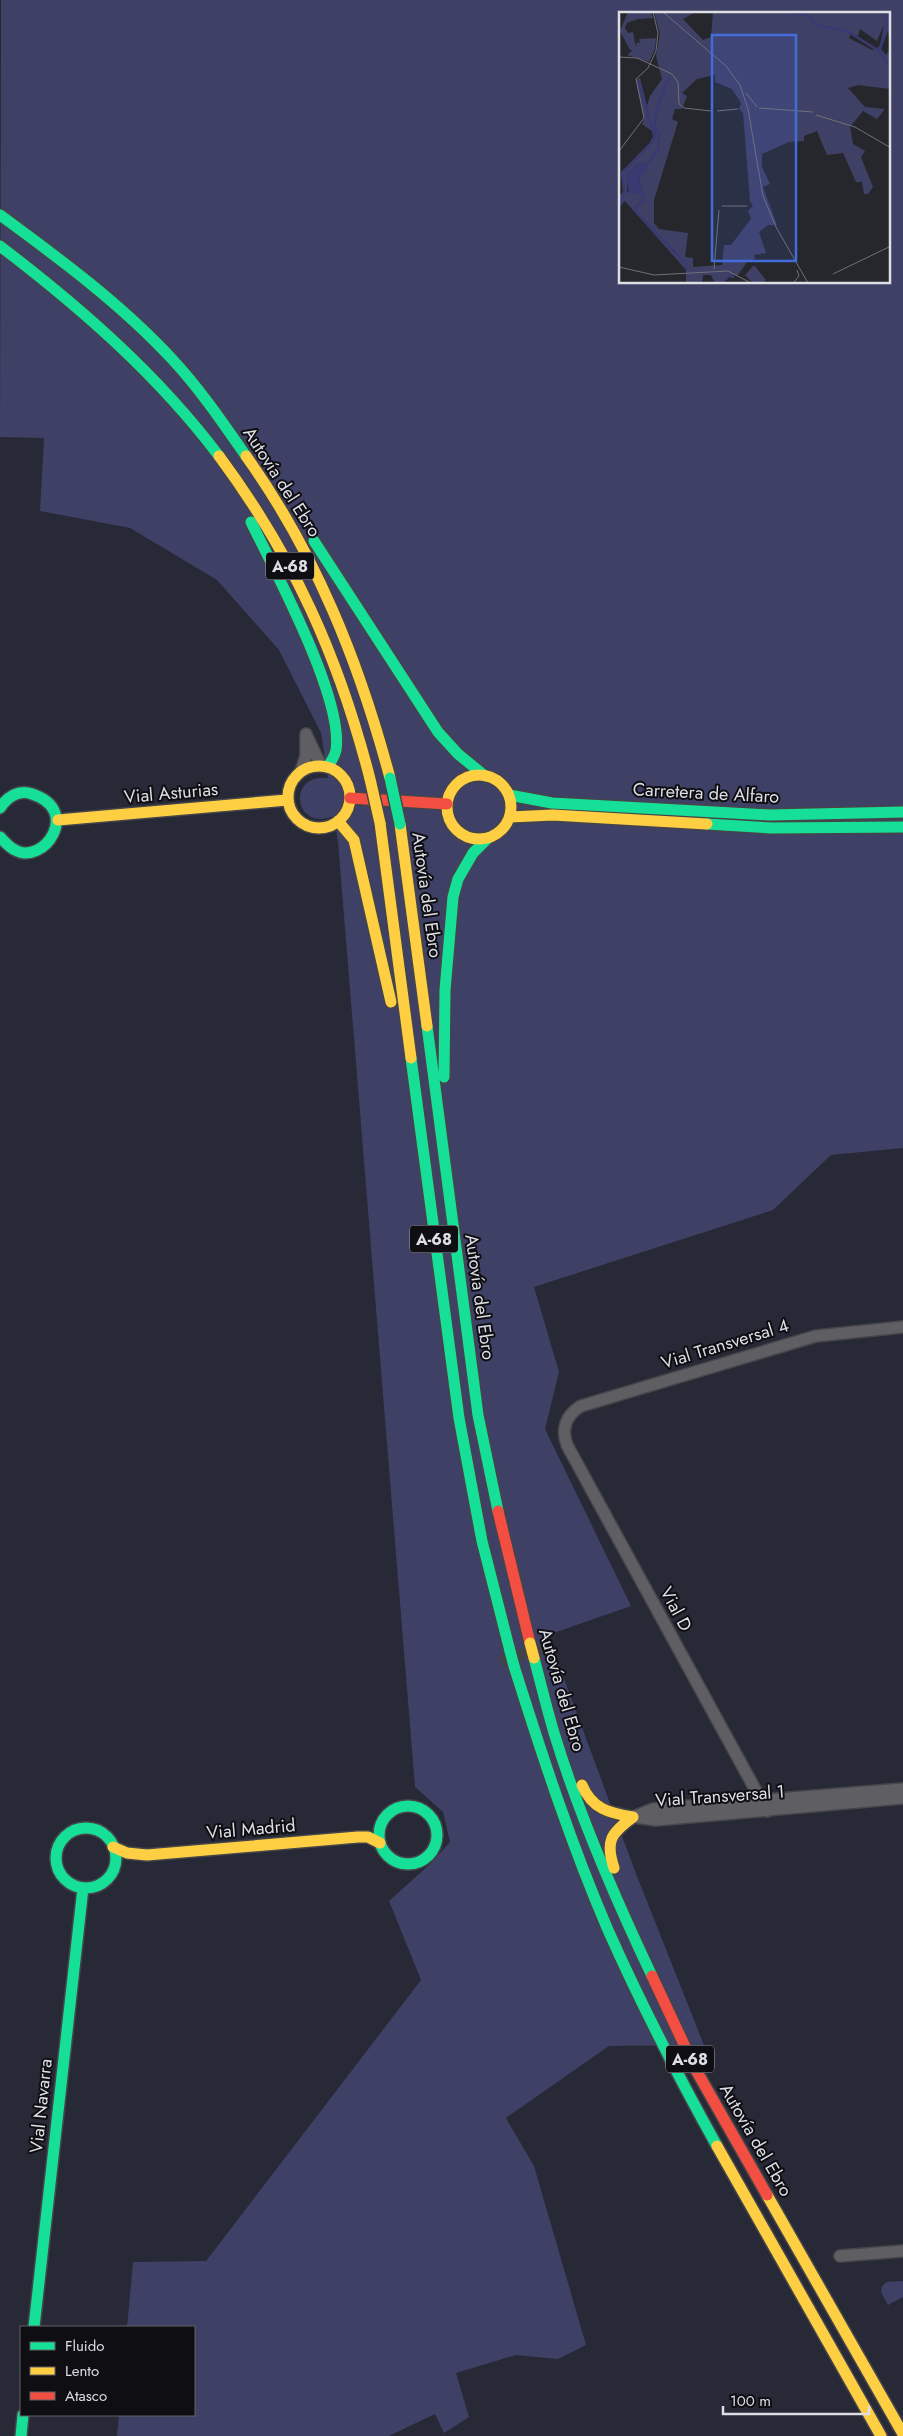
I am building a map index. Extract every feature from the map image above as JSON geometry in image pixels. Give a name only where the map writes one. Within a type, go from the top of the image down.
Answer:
[{"type":"main road","name":"Autovía del Ebro","points":[[0,215],[92,286],[152,340],[193,384],[277,501],[301,542],[334,609],[360,674],[377,727],[400,824],[484,1450],[530,1643],[555,1736],[588,1828],[627,1923],[696,2070],[903,2434]]},
{"type":"main road","name":"Autovía del Ebro","points":[[0,246],[80,308],[157,381],[196,424],[232,471],[284,554],[314,614],[340,674],[370,779],[380,823],[459,1418],[482,1541],[514,1666],[568,1832],[608,1931],[651,2021],[712,2140],[881,2436]]},
{"type":"main road","points":[[157,381],[223,474],[243,506],[290,604],[321,675],[333,717],[337,748],[324,766],[301,771],[293,779],[289,789],[288,800],[294,816],[309,826],[320,828],[338,821],[346,813],[350,798],[348,787],[343,778],[324,766]]},
{"type":"main road","points":[[193,384],[228,417],[298,516]]},
{"type":"main road","points":[[309,533],[344,592],[438,732],[458,754],[485,776],[506,787],[509,795],[510,817],[498,833],[488,838],[473,853],[458,879],[453,897],[444,1025],[445,1095],[450,1146],[446,1176]]},
{"type":"main road","points":[[485,776],[474,776],[458,783],[451,792],[447,804],[448,815],[454,827],[462,834],[470,838],[488,838]]},
{"type":"main road","points":[[0,808],[13,795],[25,792],[37,793],[47,799],[54,809],[58,820],[56,832],[50,842],[40,850],[29,853],[17,852],[6,846],[0,837]]},
{"type":"main road","name":"Carretera de Alfaro","points":[[509,795],[552,803],[769,815],[903,812]]},
{"type":"main road","points":[[350,798],[447,804]]},
{"type":"main road","name":"Vial Asturias","points":[[58,820],[288,800]]},
{"type":"main road","name":"Carretera de Alfaro","points":[[510,817],[553,815],[770,828],[903,827]]},
{"type":"main road","points":[[338,821],[354,840],[388,980],[407,1101],[427,1188]]},
{"type":"main road","points":[[534,1658],[550,1688],[585,1793],[593,1806],[607,1813],[633,1817]]},
{"type":"main road","points":[[413,1806],[429,1813],[436,1823],[438,1834],[436,1845],[430,1855],[420,1862],[409,1864],[398,1862],[388,1856],[380,1843],[378,1835],[380,1824],[387,1814],[396,1807],[413,1806]]},
{"type":"main road","points":[[633,1817],[611,1836],[608,1844],[610,1855],[644,1941],[678,2012],[683,2043]]},
{"type":"main road","name":"Vial Madrid","points":[[358,1837],[371,1832],[380,1824]]},
{"type":"main road","points":[[87,1828],[100,1831],[113,1847],[116,1856],[112,1872],[103,1883],[93,1888],[72,1885],[63,1878],[57,1867],[56,1856],[59,1844],[77,1830],[87,1828]]},
{"type":"main road","name":"Vial Madrid","points":[[113,1847],[127,1853],[147,1855],[358,1837],[368,1837],[380,1843]]},
{"type":"main road","name":"Vial Madrid","points":[[112,1872],[147,1855]]},
{"type":"main road","name":"Vial Navarra","points":[[34,2326],[83,1888]]},
{"type":"main road","points":[[651,2021],[662,2062],[683,2104],[869,2436]]},
{"type":"main road","points":[[21,2436],[23,2416]]},
{"type":"street","points":[[301,771],[306,756],[306,734],[324,766]]},
{"type":"street","name":"Vial Transversal 4","points":[[566,1422],[569,1415],[580,1406],[816,1336],[903,1327]]},
{"type":"street","name":"Vial D","points":[[566,1422],[564,1433],[567,1445],[767,1811]]},
{"type":"street","name":"Vial Transversal 1","points":[[633,1817],[653,1809],[903,1789]]},
{"type":"street","name":"Vial Transversal 1","points":[[633,1817],[656,1820],[903,1798]]},
{"type":"street","points":[[840,2256],[903,2251]]},
{"type":"shaded area","points":[[1,0],[903,0],[903,1148],[831,1155],[773,1210],[534,1287],[559,1372],[545,1429],[631,1606],[548,1635],[635,1871],[704,2045],[609,2046],[506,2118],[534,2166],[586,2345],[558,2359],[516,2355],[456,2373],[469,2417],[444,2433],[435,2414],[389,2436],[117,2436],[119,2416],[195,2416],[195,2326],[127,2326],[133,2262],[206,2261],[421,1980],[389,1901],[430,1864],[450,1842],[443,1812],[415,1787],[338,842],[334,816],[321,819],[310,817],[303,810],[300,801],[301,792],[306,784],[315,779],[328,778],[321,733],[279,650],[217,580],[130,528],[40,511],[44,438],[0,437]]},
{"type":"shaded area","points":[[0,437],[44,437],[40,511],[130,528],[217,580],[279,650],[321,733],[339,842],[415,1787],[443,1812],[450,1842],[430,1864],[389,1901],[421,1980],[206,2261],[133,2262],[127,2326],[20,2326],[20,2416],[119,2416],[117,2436],[0,2436]]},
{"type":"shaded area","points":[[903,1148],[903,2436],[390,2436],[436,2414],[456,2373],[516,2355],[558,2359],[534,2166],[506,2118],[609,2046],[704,2044],[635,1871],[548,1635],[630,1606],[545,1429],[559,1372],[534,1287],[773,1210],[831,1155]]},
{"type":"shaded area","points":[[903,2281],[903,2297],[888,2305],[881,2292],[882,2286],[887,2282]]},
{"type":"tunnel","points":[[500,1661],[548,1647]]},
{"type":"traffic: fast","points":[[0,215],[45,248],[132,319],[192,382],[246,456]]},
{"type":"traffic: fast","points":[[0,246],[60,293],[117,344],[170,397],[219,456]]},
{"type":"traffic: fast","points":[[251,522],[291,602],[319,668],[336,728],[336,750],[328,767]]},
{"type":"traffic: fast","points":[[314,541],[438,732],[458,754],[485,776]]},
{"type":"traffic: fast","points":[[390,778],[400,824]]},
{"type":"traffic: fast","points":[[0,808],[6,800],[18,793],[32,794],[47,802],[55,812],[56,823],[53,834],[46,844],[37,850],[26,853],[15,850],[0,837]]},
{"type":"traffic: fast","points":[[509,795],[552,803],[769,815],[903,812]]},
{"type":"traffic: fast","points":[[707,824],[771,828],[903,827]]},
{"type":"traffic: fast","points":[[444,1077],[445,990],[453,897],[458,879],[473,853],[488,838]]},
{"type":"traffic: fast","points":[[427,1026],[478,1415],[498,1511]]},
{"type":"traffic: fast","points":[[411,1058],[459,1418],[482,1541],[510,1651]]},
{"type":"traffic: fast","points":[[510,1651],[514,1666]]},
{"type":"traffic: fast","points":[[534,1658],[552,1726],[587,1827],[652,1976]]},
{"type":"traffic: fast","points":[[514,1666],[546,1766],[594,1898],[660,2040],[717,2146]]},
{"type":"traffic: fast","points":[[402,1806],[414,1806],[429,1814],[437,1829],[437,1835],[437,1841],[429,1856],[414,1864],[402,1864],[387,1856],[379,1841],[379,1829],[387,1814],[402,1806]]},
{"type":"traffic: fast","points":[[86,1828],[102,1833],[107,1837],[111,1842],[116,1858],[111,1874],[107,1879],[102,1883],[86,1888],[70,1883],[65,1879],[61,1874],[56,1858],[61,1842],[65,1837],[70,1833],[86,1828]]},
{"type":"traffic: fast","points":[[34,2326],[83,1888]]},
{"type":"traffic: fast","points":[[21,2436],[23,2416]]},
{"type":"traffic: slow","points":[[219,456],[270,532],[311,610],[344,692],[370,779]]},
{"type":"traffic: slow","points":[[246,456],[294,531],[333,610],[364,693],[390,778]]},
{"type":"traffic: slow","points":[[319,766],[336,771],[341,775],[345,780],[350,797],[345,814],[341,819],[336,823],[319,828],[302,823],[297,819],[293,814],[288,797],[293,780],[297,775],[302,771],[319,766]]},
{"type":"traffic: slow","points":[[479,775],[491,778],[502,784],[508,795],[511,807],[508,819],[502,830],[491,836],[479,839],[467,836],[456,830],[450,819],[447,807],[450,795],[456,784],[467,778],[479,775]]},
{"type":"traffic: slow","points":[[370,779],[380,823]]},
{"type":"traffic: slow","points":[[58,820],[287,800]]},
{"type":"traffic: slow","points":[[510,817],[553,815],[707,824]]},
{"type":"traffic: slow","points":[[338,821],[354,840],[391,1002]]},
{"type":"traffic: slow","points":[[380,823],[411,1058]]},
{"type":"traffic: slow","points":[[400,824],[427,1026]]},
{"type":"traffic: slow","points":[[530,1643],[534,1658]]},
{"type":"traffic: slow","points":[[582,1785],[591,1800],[602,1809],[633,1817]]},
{"type":"traffic: slow","points":[[614,1868],[610,1851],[612,1838],[619,1828],[633,1817]]},
{"type":"traffic: slow","points":[[113,1847],[127,1853],[147,1855],[358,1837],[368,1837],[380,1843]]},
{"type":"traffic: slow","points":[[717,2146],[881,2436]]},
{"type":"traffic: slow","points":[[767,2195],[903,2434]]},
{"type":"traffic: jam","points":[[350,798],[447,804]]},
{"type":"traffic: jam","points":[[498,1511],[530,1643]]},
{"type":"traffic: jam","points":[[652,1976],[696,2070],[767,2195]]}]
